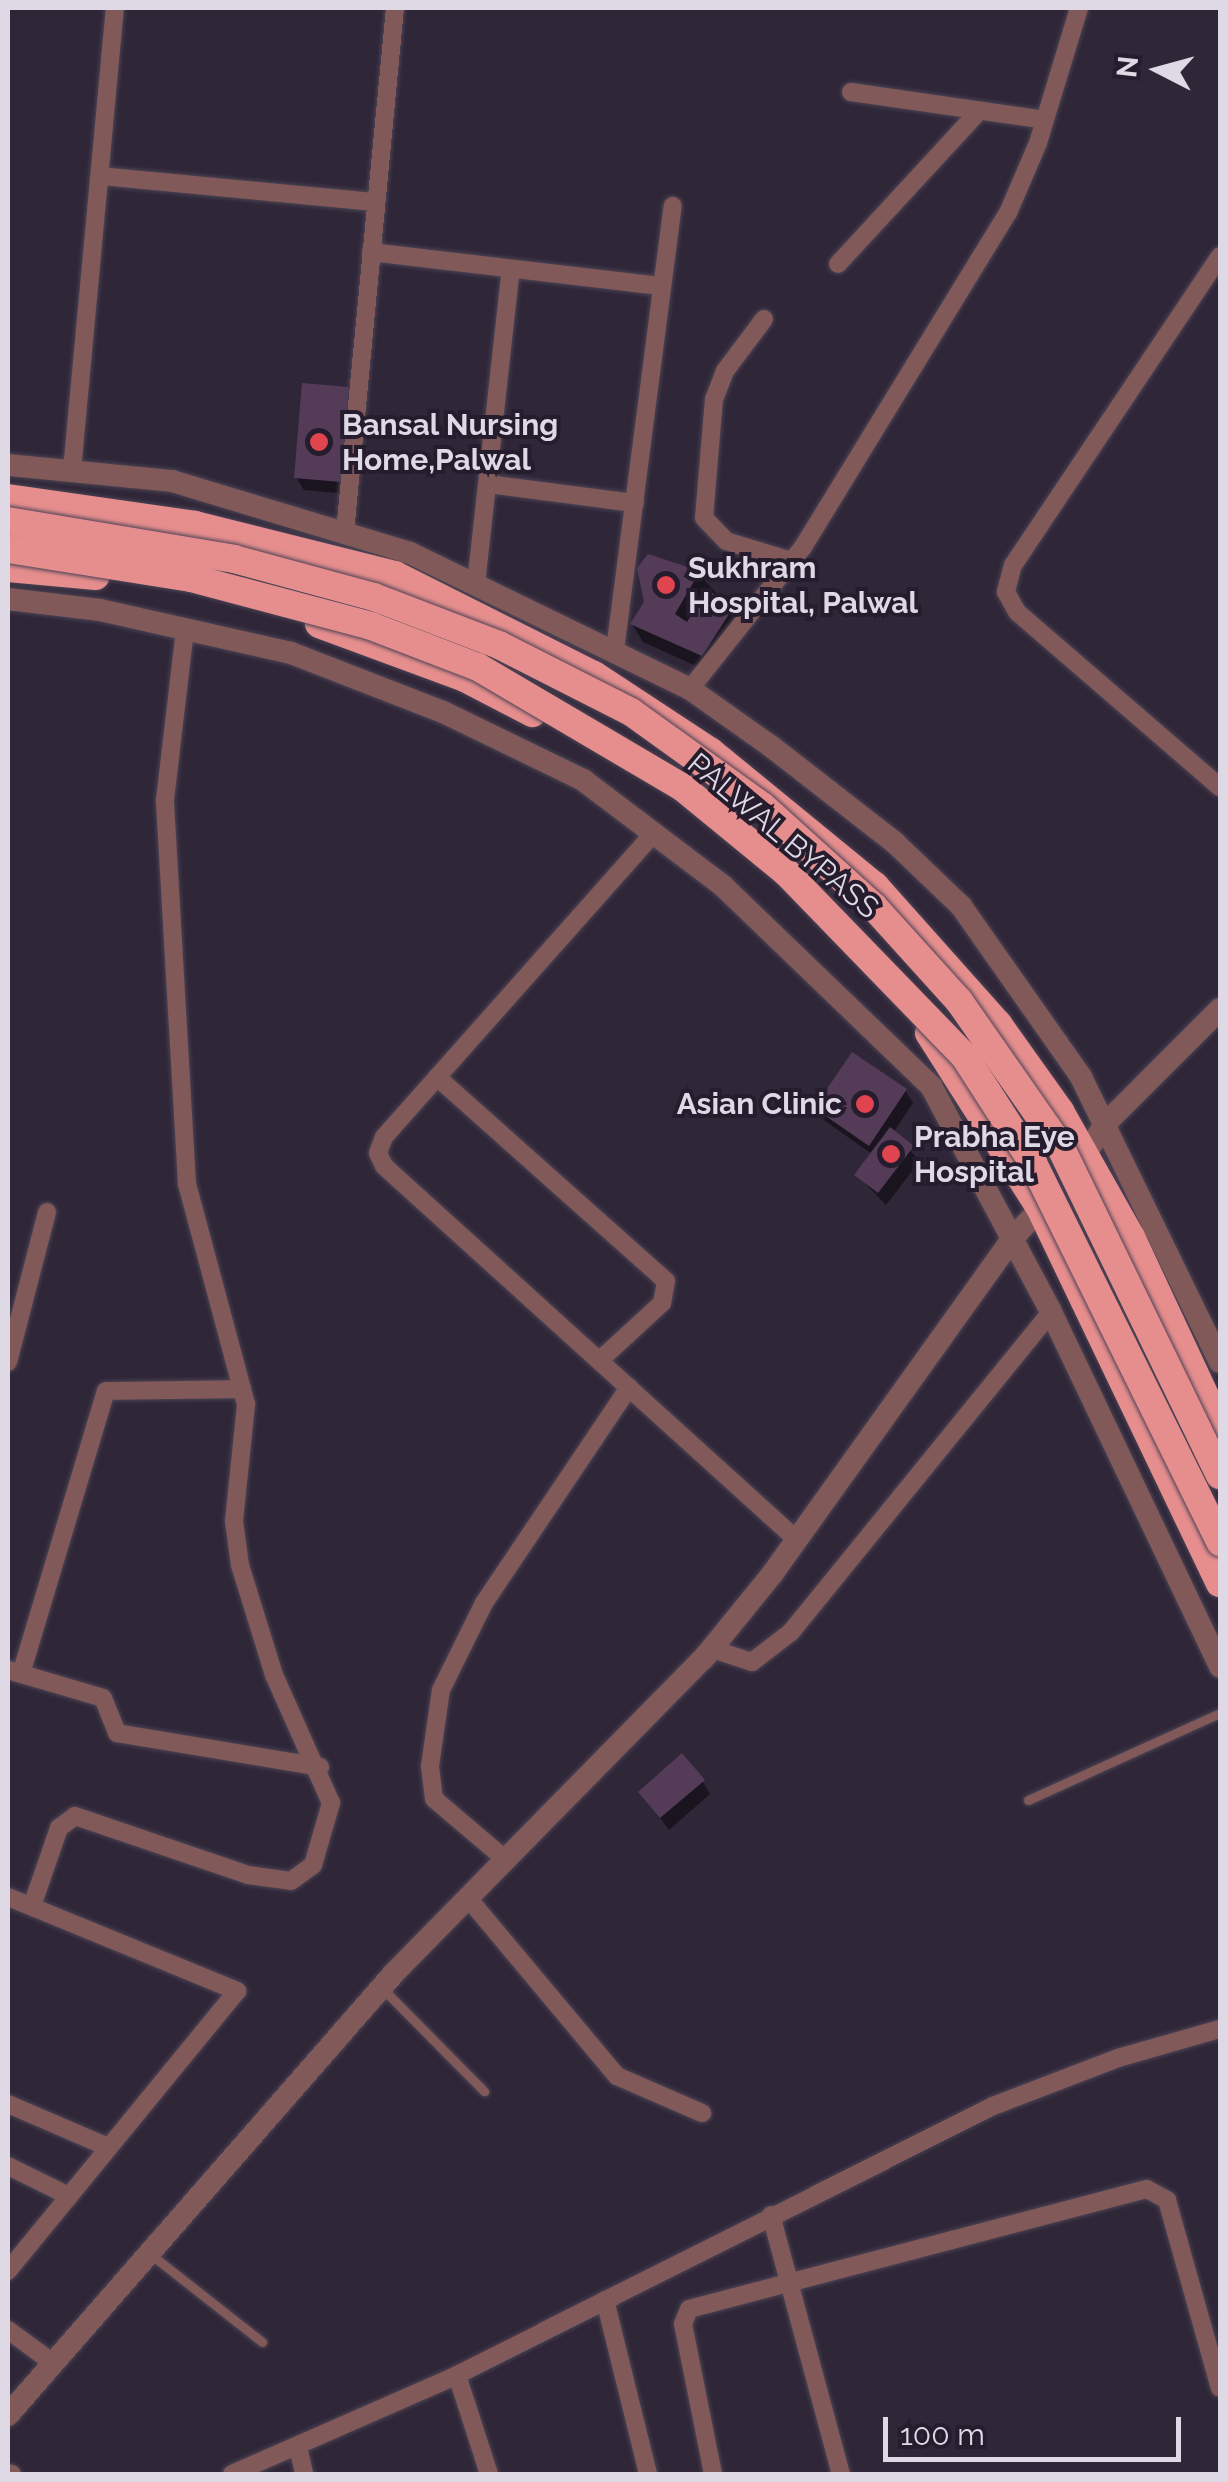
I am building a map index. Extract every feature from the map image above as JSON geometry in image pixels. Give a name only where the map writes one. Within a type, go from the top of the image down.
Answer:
[{"type":"highway","points":[[8,498],[195,525],[396,575],[470,607],[649,706],[875,886],[998,1024],[1084,1155],[1220,1428]]},
{"type":"highway","name":"PALWAL BYPASS","points":[[8,522],[234,559],[410,611],[499,645],[631,712],[762,806],[874,907],[959,1001],[1060,1146],[1220,1475]]},
{"type":"highway","name":"PALWAL BYPASS","points":[[8,549],[191,578],[370,626],[478,667],[682,788],[787,872],[965,1058],[1024,1148],[1220,1542]]},
{"type":"highway","points":[[8,568],[196,592],[389,647],[524,708],[673,796],[853,950],[934,1038],[1040,1208],[1220,1583]]},
{"type":"street","points":[[72,470],[114,8]]},
{"type":"street","points":[[345,532],[394,8]]},
{"type":"street","points":[[690,689],[792,561],[1008,213],[1045,120],[1079,8]]},
{"type":"street","points":[[851,92],[1045,120]]},
{"type":"street","points":[[838,264],[980,110]]},
{"type":"street","points":[[100,176],[376,202]]},
{"type":"street","points":[[615,650],[673,206]]},
{"type":"street","points":[[371,252],[662,286]]},
{"type":"street","points":[[1220,256],[1014,564],[1006,592],[1017,612],[1220,787]]},
{"type":"street","points":[[476,584],[511,269]]},
{"type":"street","points":[[764,319],[725,372],[714,399],[704,518],[726,540],[792,561]]},
{"type":"street","points":[[8,465],[172,482],[345,532],[476,584],[690,689],[894,842],[961,906],[1047,1026],[1106,1123],[1220,1362]]},
{"type":"street","points":[[488,484],[635,503]]},
{"type":"street","points":[[8,599],[291,653],[442,712],[583,780],[723,886],[931,1086],[1051,1312],[1220,1667]]},
{"type":"street","points":[[32,1906],[59,1828],[75,1816],[248,1876],[291,1880],[305,1875],[331,1802],[320,1767],[274,1675],[240,1565],[234,1520],[246,1440],[242,1389],[197,1237],[182,1126],[164,800],[185,630]]},
{"type":"street","points":[[653,834],[384,1137],[380,1159],[797,1540]]},
{"type":"street","points":[[8,2415],[49,2360],[381,1988],[712,1649],[797,1540],[1012,1239],[1084,1155],[1106,1123],[1220,1008]]},
{"type":"street","points":[[438,1077],[666,1281],[662,1303],[600,1360]]},
{"type":"street","points":[[8,1362],[47,1212]]},
{"type":"street","points":[[712,1649],[752,1662],[791,1632],[1051,1312]]},
{"type":"street","points":[[506,1860],[434,1799],[430,1766],[442,1690],[484,1602],[629,1388]]},
{"type":"street","points":[[242,1389],[106,1390],[14,1672],[103,1698],[117,1733],[320,1767]]},
{"type":"street","points":[[8,1897],[237,1991],[8,2271]]},
{"type":"street","points":[[468,1898],[618,2076],[702,2112]]},
{"type":"street","points":[[232,2474],[457,2375],[993,2106],[1118,2058],[1220,2028]]},
{"type":"street","points":[[8,2104],[108,2147]]},
{"type":"street","points":[[8,2166],[69,2196]]},
{"type":"street","points":[[713,2474],[684,2312],[1156,2189],[1167,2200],[1220,2388]]},
{"type":"street","points":[[771,2215],[841,2474]]},
{"type":"street","points":[[605,2300],[648,2474]]},
{"type":"street","points":[[8,2330],[49,2360]]},
{"type":"street","points":[[457,2375],[489,2474]]},
{"type":"street","points":[[298,2446],[304,2474]]},
{"type":"lane","points":[[1028,1800],[1220,1713]]},
{"type":"lane","points":[[381,1988],[484,2091]]},
{"type":"lane","points":[[147,2252],[262,2342]]},
{"type":"building","points":[[302,383],[349,387],[341,482],[294,478]]},
{"type":"building","points":[[648,554],[700,571],[675,614],[687,622],[707,590],[735,605],[702,656],[630,624],[644,602],[637,568]]},
{"type":"building","points":[[852,1052],[907,1089],[869,1146],[814,1108]]},
{"type":"building","points":[[890,1127],[914,1146],[878,1193],[854,1175]]},
{"type":"building","points":[[682,1753],[705,1780],[660,1818],[638,1792]]},
{"type":"place","name":"Bansal Nursing Home,Palwal","points":[[319,442]]},
{"type":"place","name":"Sukhram Hospital, Palwal","points":[[666,585]]},
{"type":"place","name":"Asian Clinic","points":[[865,1104]]},
{"type":"place","name":"Prabha Eye Hospital","points":[[891,1154]]}]
